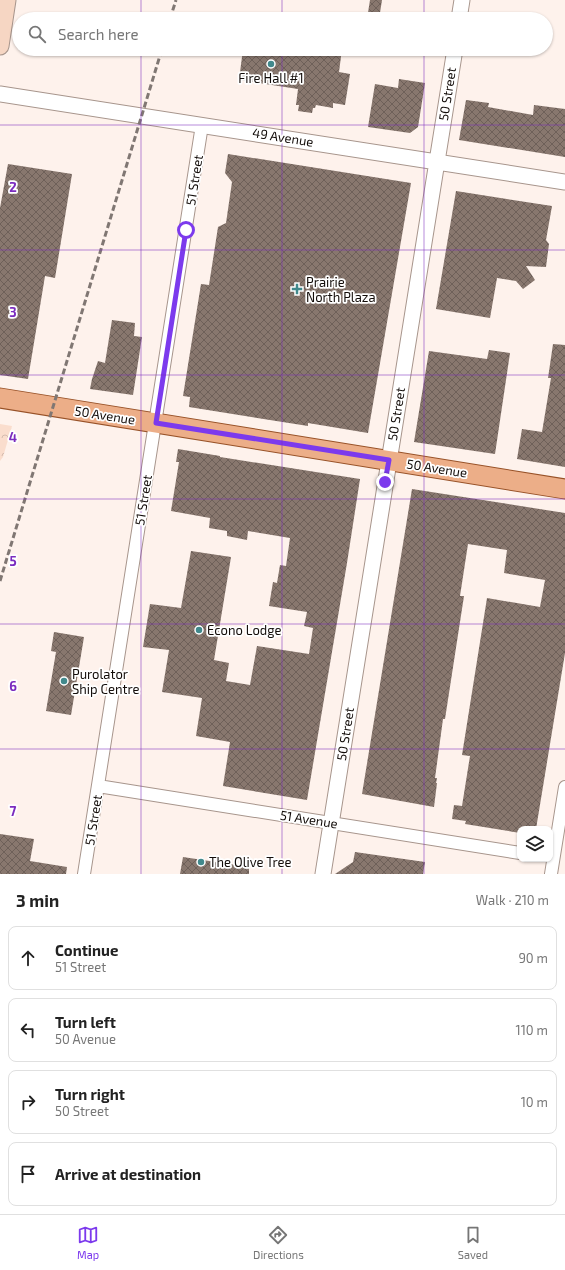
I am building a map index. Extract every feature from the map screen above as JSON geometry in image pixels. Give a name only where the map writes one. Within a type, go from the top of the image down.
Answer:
[{"type":"main road","points":[[0,46],[7,0]]},
{"type":"main road","name":"50 Avenue","points":[[0,398],[565,488]]},
{"type":"street","points":[[460,12],[462,0]]},
{"type":"street","name":"50 Street","points":[[323,874],[454,56]]},
{"type":"street","name":"49 Avenue","points":[[0,94],[565,182]]},
{"type":"street","name":"51 Street","points":[[84,874],[202,125]]},
{"type":"street","name":"51 Avenue","points":[[98,786],[517,853]]},
{"type":"street","points":[[551,874],[556,859],[565,787]]},
{"type":"green space","points":[[0,424],[12,426],[3,457],[0,461]]},
{"type":"building","points":[[370,0],[382,0],[380,12],[368,12]]},
{"type":"building","points":[[242,56],[341,56],[339,72],[350,74],[345,105],[333,103],[333,108],[316,105],[315,108],[313,108],[312,113],[298,111],[299,105],[296,105],[298,89],[239,80]]},
{"type":"building","points":[[399,79],[425,83],[418,127],[410,133],[368,127],[375,84],[398,88]]},
{"type":"building","points":[[466,100],[489,103],[488,107],[533,115],[534,105],[565,109],[565,157],[459,140]]},
{"type":"building","name":"Prairie North Plaza","points":[[228,154],[411,183],[368,433],[308,423],[308,426],[189,407],[190,397],[183,396],[201,284],[209,285],[218,227],[226,223],[232,182],[225,173]]},
{"type":"building","points":[[8,164],[72,174],[55,278],[45,276],[28,379],[0,375],[0,208]]},
{"type":"building","points":[[456,191],[552,206],[546,240],[549,244],[546,267],[526,266],[535,280],[523,289],[516,281],[497,278],[490,318],[436,309]]},
{"type":"building","points":[[112,320],[135,323],[134,336],[142,337],[133,395],[90,389],[98,361],[105,363]]},
{"type":"building","points":[[553,344],[565,345],[565,467],[517,459],[522,429],[542,432],[551,378],[548,378]]},
{"type":"building","points":[[489,350],[510,353],[495,454],[414,442],[429,351],[487,359]]},
{"type":"building","points":[[178,449],[360,479],[307,800],[223,786],[230,742],[196,736],[202,698],[162,692],[169,650],[143,647],[150,604],[181,608],[191,551],[231,557],[214,660],[229,663],[226,681],[250,685],[257,646],[309,654],[313,628],[304,626],[307,612],[269,606],[273,582],[277,583],[280,565],[286,566],[290,538],[248,531],[247,540],[227,536],[227,531],[209,528],[210,518],[171,511],[179,462],[176,462]]},
{"type":"building","points":[[412,489],[565,513],[565,653],[536,826],[517,826],[517,833],[465,824],[466,821],[452,819],[454,805],[462,806],[470,756],[462,755],[487,598],[540,607],[545,580],[504,573],[507,550],[468,544],[460,596],[464,596],[445,719],[443,719],[435,778],[437,778],[437,783],[434,807],[362,794]]},
{"type":"building","name":"Purolator Ship Centre","points":[[54,632],[84,637],[71,715],[46,711],[56,652],[51,651]]},
{"type":"building","points":[[0,834],[34,839],[30,861],[67,867],[66,874],[0,874]]},
{"type":"building","points":[[355,852],[425,862],[423,874],[335,874],[353,862]]},
{"type":"building","name":"The Olive Tree","points":[[183,857],[249,867],[249,874],[180,874]]},
{"type":"railway","points":[[172,12],[176,0]]},
{"type":"railway","points":[[0,581],[160,56]]},
{"type":"place","name":"Fire Hall #1","points":[[271,64]]},
{"type":"place","name":"Prairie North Plaza","points":[[297,289]]},
{"type":"place","name":"Econo Lodge","points":[[199,630]]},
{"type":"place","name":"Purolator Ship Centre","points":[[64,681]]},
{"type":"place","name":"The Olive Tree","points":[[201,862]]},
{"type":"route","points":[[186,230],[156,423],[389,460],[385,482]]}]
